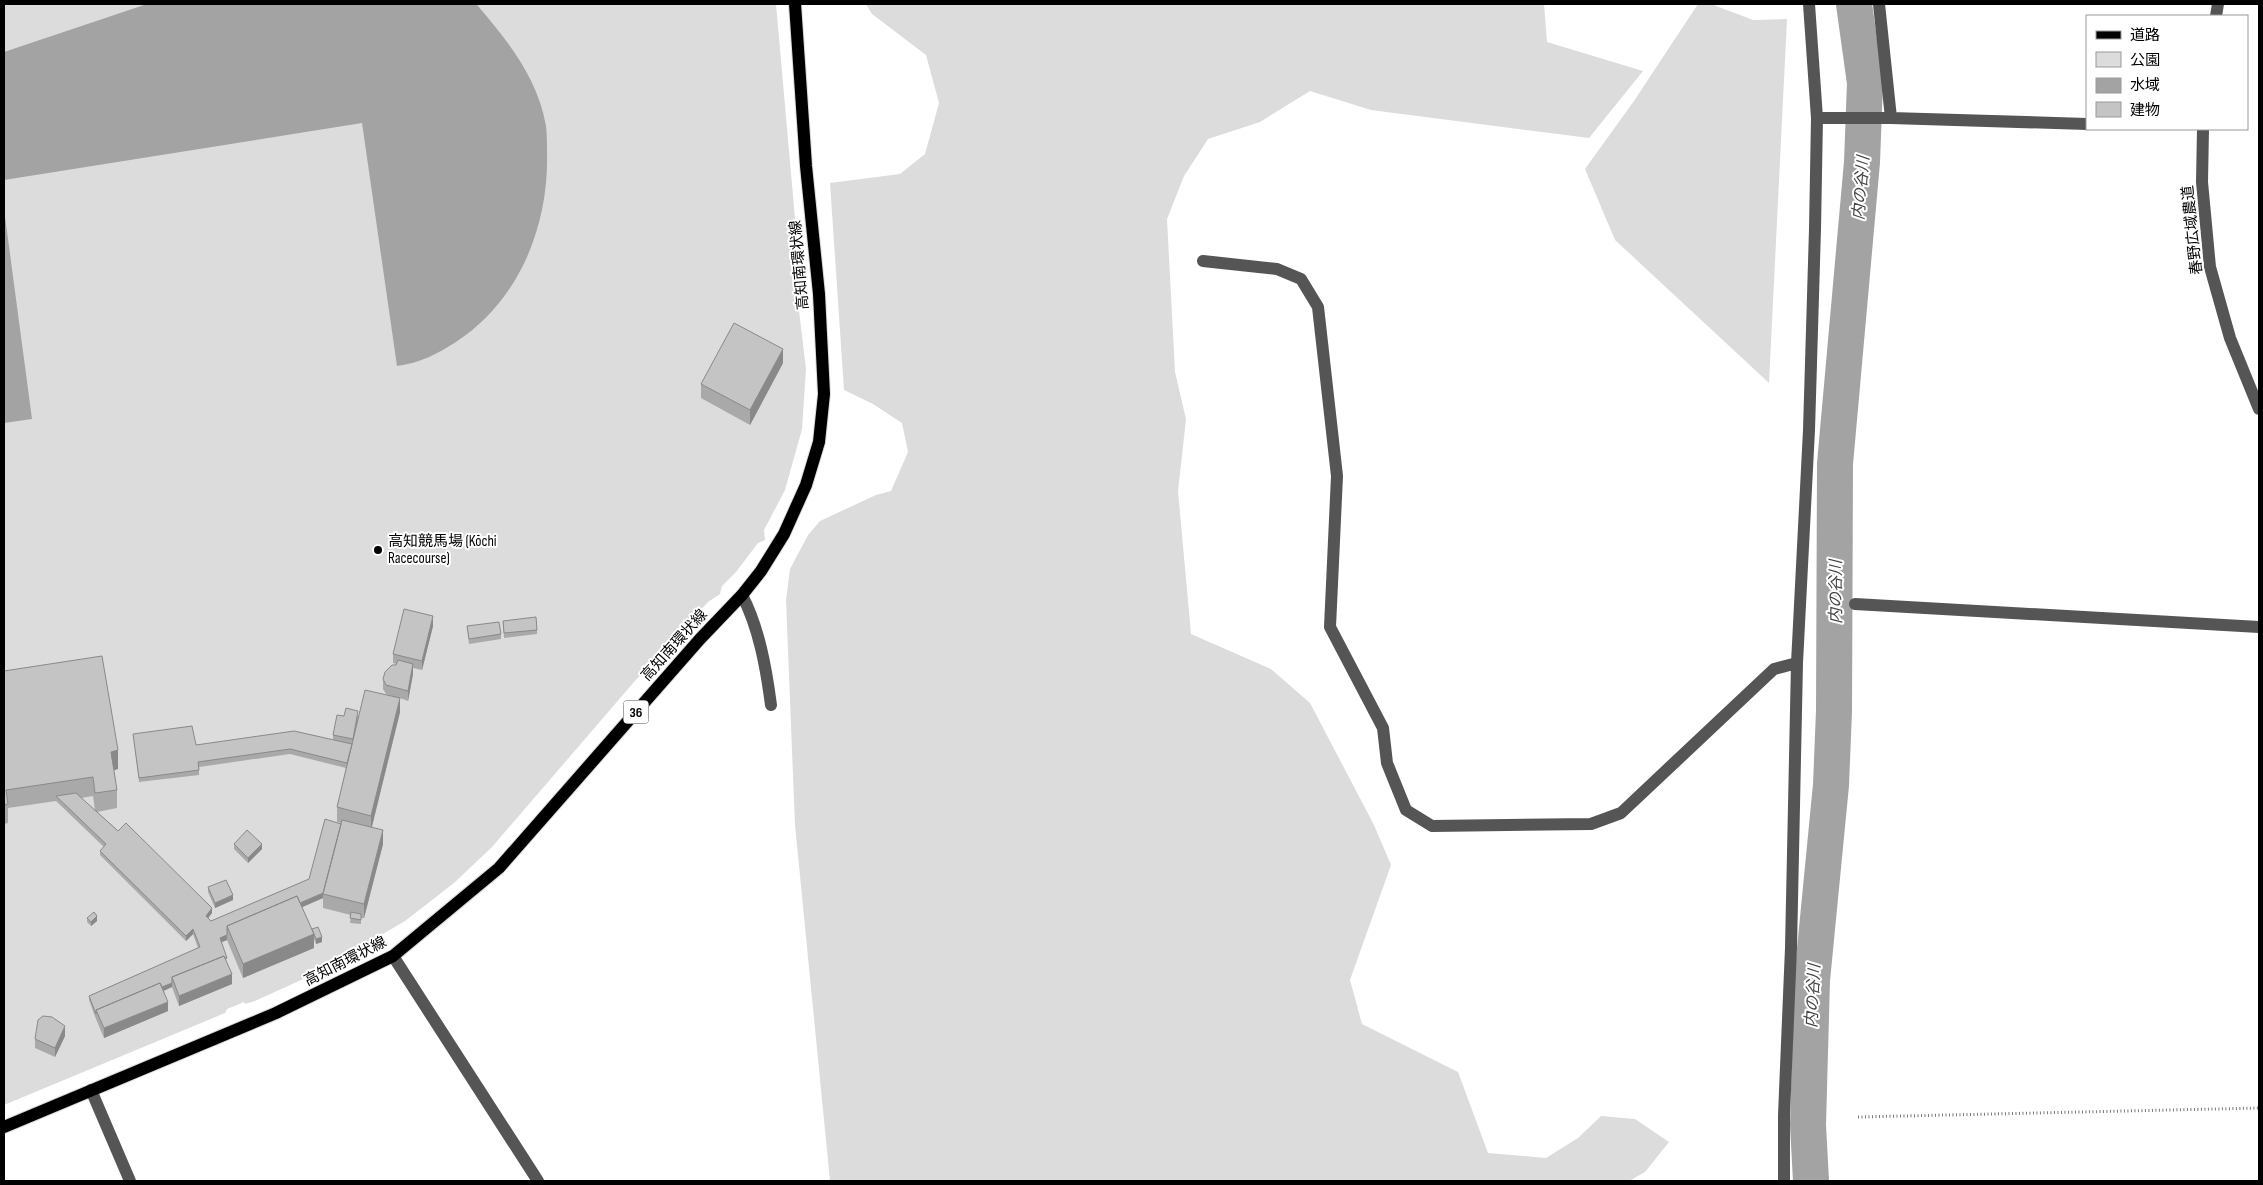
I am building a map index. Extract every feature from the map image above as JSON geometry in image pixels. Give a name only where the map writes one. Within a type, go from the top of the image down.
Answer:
[{"type":"main road","name":"高知南環状線","points":[[4,1127],[276,1013],[393,956],[498,868],[742,595],[761,570],[784,534],[803,493],[819,442],[823,402],[824,364],[806,166],[795,4]]},
{"type":"street","points":[[1784,1181],[1784,1116],[1791,948],[1797,663],[1823,118],[1809,4]]},
{"type":"street","points":[[1879,4],[1886,118]]},
{"type":"street","points":[[1823,118],[2086,124]]},
{"type":"street","name":"春野広域農道","points":[[2203,130],[2202,182],[2210,267],[2230,338],[2259,409]]},
{"type":"street","points":[[1203,261],[1277,269],[1301,279],[1318,307],[1338,476],[1330,626],[1383,728],[1387,763],[1406,810],[1432,826],[1591,824],[1621,813],[1774,669],[1797,663]]},
{"type":"street","points":[[742,595],[749,608],[766,668],[771,705]]},
{"type":"street","points":[[1855,604],[2259,627]]},
{"type":"street","points":[[393,956],[538,1181]]},
{"type":"street","points":[[91,1090],[130,1181]]},
{"type":"path","points":[[1858,1117],[2259,1108]]},
{"type":"green space","name":"高知競馬場 (Kōchi Racecourse)","points":[[4,4],[776,4],[800,275],[801,292],[797,294],[806,369],[802,429],[785,490],[764,530],[765,540],[758,543],[736,572],[722,586],[720,594],[708,602],[634,682],[492,847],[454,883],[405,921],[383,934],[379,940],[323,970],[255,1001],[245,1004],[244,1002],[227,1009],[225,1013],[4,1105]]},
{"type":"green space","points":[[866,4],[1544,4],[1547,42],[1643,71],[1589,138],[1371,110],[1310,91],[1260,122],[1208,139],[1184,176],[1167,219],[1175,372],[1186,419],[1178,491],[1191,634],[1271,669],[1310,703],[1374,825],[1391,865],[1350,980],[1362,1024],[1458,1072],[1488,1153],[1546,1158],[1578,1138],[1601,1116],[1635,1119],[1669,1142],[1645,1172],[1629,1181],[830,1181],[795,825],[786,600],[790,569],[808,535],[820,521],[876,495],[891,491],[908,452],[902,423],[873,404],[844,390],[830,183],[900,174],[925,154],[939,103],[926,55],[872,14]]},
{"type":"green space","points":[[1698,4],[1711,4],[1753,20],[1787,19],[1769,383],[1615,240],[1585,169],[1634,101]]},
{"type":"water","points":[[147,4],[476,4],[511,47],[529,77],[542,109],[547,133],[546,180],[536,234],[526,260],[513,283],[497,305],[478,325],[456,342],[421,360],[397,366],[362,123],[4,180],[4,52]]},
{"type":"water","points":[[4,209],[32,419],[4,423]]},
{"type":"building","points":[[734,323],[783,349],[750,410],[701,384]]},
{"type":"building","points":[[404,609],[433,616],[422,661],[393,654]]},
{"type":"building","points":[[536,617],[537,630],[504,633],[503,621]]},
{"type":"building","points":[[499,622],[501,634],[469,639],[467,626]]},
{"type":"building","points":[[102,656],[118,750],[111,752],[117,790],[95,793],[93,777],[6,790],[8,804],[4,805],[4,671]]},
{"type":"building","points":[[398,660],[413,664],[408,691],[386,685],[383,679],[385,672],[392,665],[396,665]]},
{"type":"building","points":[[365,690],[400,698],[371,816],[337,807]]},
{"type":"building","points":[[346,708],[358,711],[353,739],[333,735],[337,715],[344,716]]},
{"type":"building","points":[[192,726],[196,745],[294,731],[352,744],[347,763],[290,749],[198,762],[199,770],[139,778],[133,734]]},
{"type":"building","points":[[76,793],[118,831],[126,823],[212,908],[206,916],[211,921],[309,879],[325,819],[341,824],[323,893],[300,903],[297,896],[227,926],[227,935],[220,938],[226,959],[224,956],[172,977],[172,983],[162,987],[160,983],[96,1010],[96,1014],[89,996],[200,947],[193,929],[186,936],[100,851],[106,844],[56,796]]},
{"type":"building","points":[[342,820],[383,830],[364,904],[323,894]]},
{"type":"building","points":[[247,830],[262,844],[248,858],[234,844]]},
{"type":"building","points":[[226,880],[233,895],[215,903],[208,887]]},
{"type":"building","points":[[297,896],[314,934],[243,964],[227,926]]},
{"type":"building","points":[[94,912],[97,916],[91,922],[87,918]]},
{"type":"building","points":[[351,912],[361,914],[361,920],[350,918]]},
{"type":"building","points":[[318,927],[322,937],[316,939],[312,929]]},
{"type":"building","points":[[224,956],[232,974],[179,996],[172,977]]},
{"type":"building","points":[[160,983],[168,1002],[104,1028],[96,1010]]},
{"type":"building","points":[[43,1016],[52,1017],[65,1026],[55,1048],[35,1039],[38,1020]]},
{"type":"waterway","name":"内の谷川","points":[[1811,1181],[1808,1125],[1812,980],[1831,785],[1834,711],[1835,464],[1862,162],[1865,83],[1854,4]]},
{"type":"place","name":"高知競馬場 (Kōchi Racecourse)","points":[[378,550]]}]
